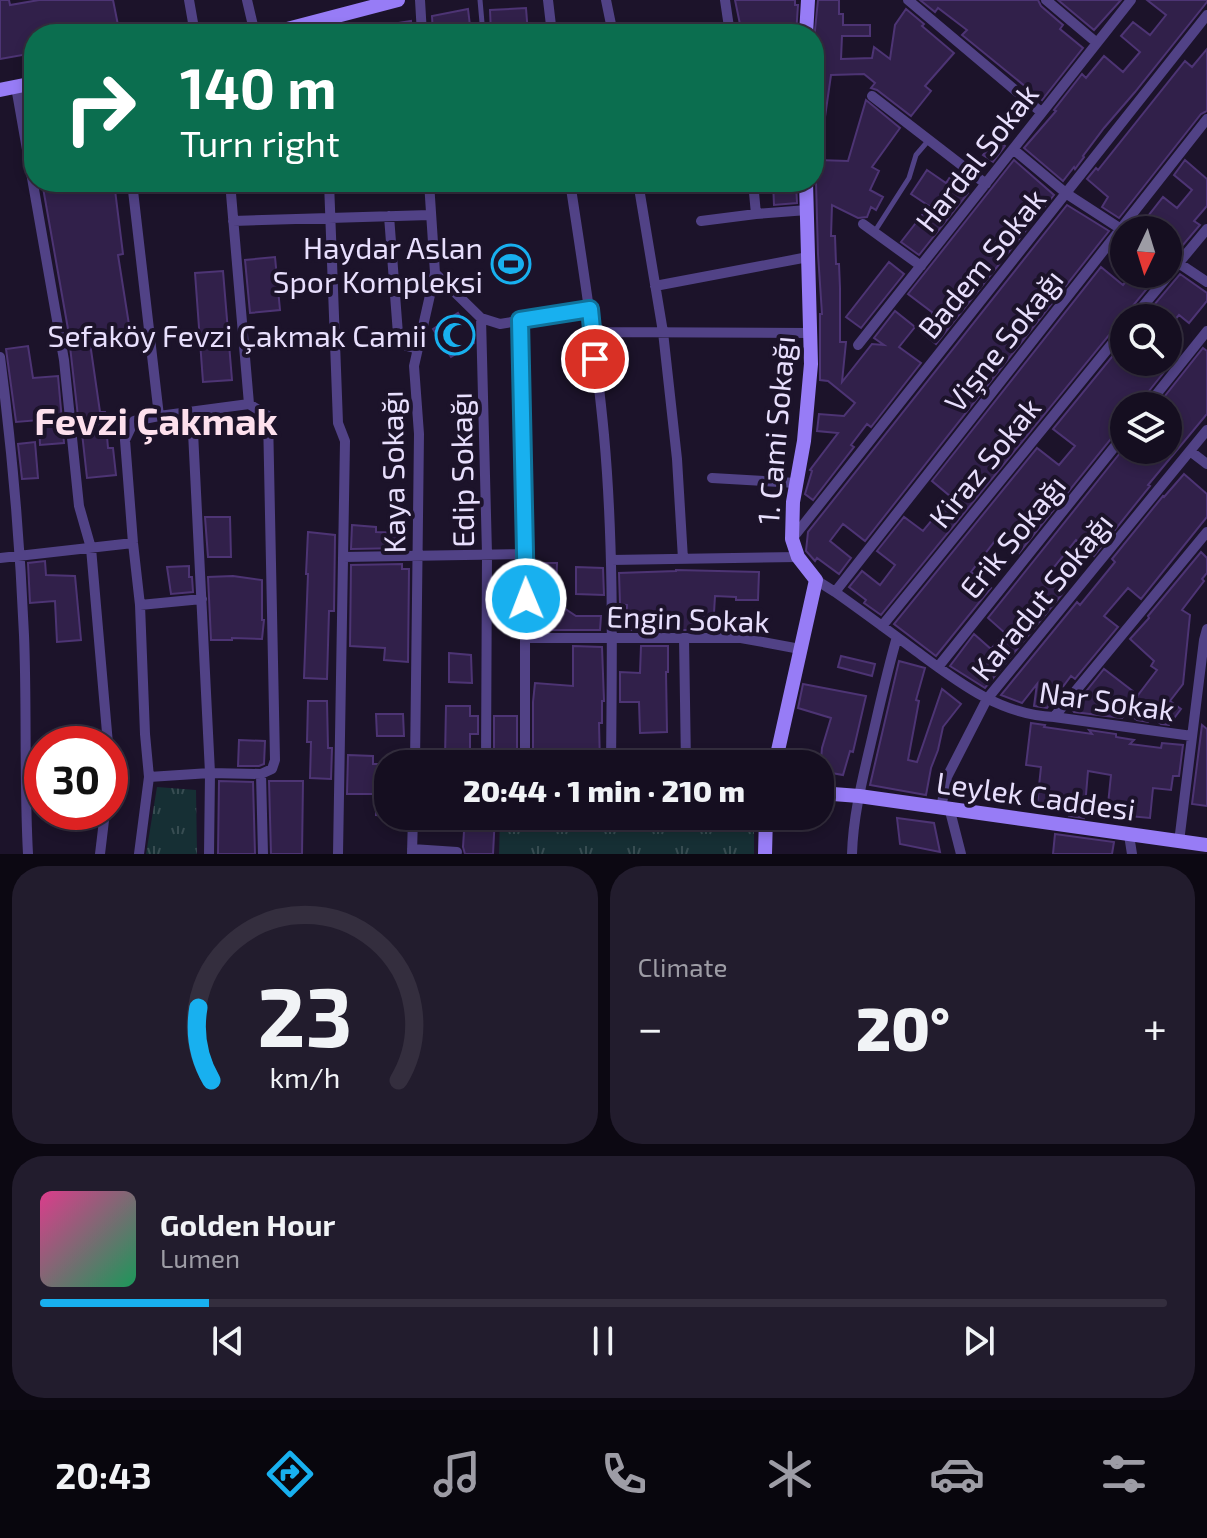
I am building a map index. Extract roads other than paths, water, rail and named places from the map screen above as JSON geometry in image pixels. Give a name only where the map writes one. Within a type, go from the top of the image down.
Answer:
[{"type":"street","points":[[189,0],[193,24]]},
{"type":"street","points":[[247,0],[253,24]]},
{"type":"street","points":[[330,24],[377,3],[398,0]]},
{"type":"street","points":[[420,0],[421,24]]},
{"type":"street","points":[[548,0],[551,24]]},
{"type":"street","points":[[606,0],[611,24]]},
{"type":"street","points":[[725,0],[729,24]]},
{"type":"street","points":[[807,24],[808,0]]},
{"type":"street","points":[[908,0],[1041,112]]},
{"type":"street","points":[[1046,0],[1097,43]]},
{"type":"street","name":"Hardal Sokak","points":[[858,345],[1131,0]]},
{"type":"street","name":"Badem Sokak","points":[[792,539],[1207,15]]},
{"type":"street","points":[[0,90],[24,85]]},
{"type":"street","points":[[16,87],[24,132]]},
{"type":"street","points":[[872,96],[986,184]]},
{"type":"street","name":"Vişne Sokağı","points":[[1133,216],[1207,119]]},
{"type":"street","points":[[1013,149],[1067,194],[1110,222]]},
{"type":"street","points":[[34,192],[64,360],[79,506],[91,548],[106,726]]},
{"type":"street","points":[[133,192],[159,416]]},
{"type":"street","points":[[231,192],[249,404]]},
{"type":"street","points":[[329,192],[338,423],[345,441],[338,854]]},
{"type":"street","name":"Kaya Sokağı","points":[[415,750],[419,434],[414,366],[435,273],[429,192]]},
{"type":"street","points":[[572,192],[590,309],[604,438],[611,560],[611,750]]},
{"type":"street","points":[[640,192],[663,332],[677,459],[683,559]]},
{"type":"street","points":[[754,192],[756,214]]},
{"type":"street","name":"1. Cami Sokağı","points":[[806,192],[811,364],[804,441],[793,502],[792,539],[798,557],[816,580]]},
{"type":"street","points":[[701,221],[807,210]]},
{"type":"street","points":[[233,221],[430,215]]},
{"type":"street","points":[[389,216],[398,334],[403,345],[418,348]]},
{"type":"street","points":[[863,224],[921,266]]},
{"type":"street","points":[[1182,260],[1207,229]]},
{"type":"street","name":"Vişne Sokağı","points":[[835,592],[1110,245]]},
{"type":"street","points":[[655,286],[808,257]]},
{"type":"street","points":[[1182,263],[1207,282]]},
{"type":"street","points":[[435,273],[481,318],[500,324],[590,309]]},
{"type":"street","points":[[1145,304],[1158,288]]},
{"type":"street","name":"Edip Sokağı","points":[[481,318],[487,554],[486,750]]},
{"type":"street","points":[[520,320],[525,750]]},
{"type":"street","points":[[1158,392],[1207,331]]},
{"type":"street","points":[[592,332],[810,333]]},
{"type":"street","name":"Kiraz Sokak","points":[[882,626],[1110,346]]},
{"type":"street","points":[[0,357],[19,556],[26,726]]},
{"type":"street","points":[[139,854],[149,777],[140,605],[125,440],[134,421],[249,404],[268,416],[275,760],[272,769],[261,774],[149,777]]},
{"type":"street","points":[[192,412],[210,773],[209,854]]},
{"type":"street","name":"Karadut Sokağı","points":[[946,809],[947,777],[987,699],[1207,430]]},
{"type":"street","points":[[1190,451],[1207,464]]},
{"type":"street","name":"Erik Sokağı","points":[[938,667],[1110,452]]},
{"type":"street","points":[[712,478],[796,483]]},
{"type":"street","points":[[1054,717],[1207,532]]},
{"type":"street","points":[[0,558],[133,543]]},
{"type":"street","points":[[343,557],[525,554]]},
{"type":"street","points":[[611,560],[798,557]]},
{"type":"street","points":[[778,750],[816,580]]},
{"type":"street","name":"Nar Sokak","points":[[816,580],[957,681],[1008,709],[1036,716],[1192,736]]},
{"type":"street","points":[[140,605],[202,599]]},
{"type":"street","points":[[1179,842],[1207,629]]},
{"type":"street","points":[[852,854],[859,796],[897,637]]},
{"type":"street","name":"Engin Sokak","points":[[526,638],[741,638],[800,649]]},
{"type":"street","points":[[684,638],[686,750]]},
{"type":"street","points":[[261,774],[263,854]]},
{"type":"street","name":"Leylek Caddesi","points":[[834,794],[1207,845]]},
{"type":"street","points":[[946,809],[961,854]]},
{"type":"street","points":[[28,830],[28,854]]},
{"type":"street","points":[[100,854],[103,830]]},
{"type":"street","points":[[413,830],[412,852],[457,852]]},
{"type":"street","points":[[765,854],[766,830]]},
{"type":"street","points":[[1129,835],[1132,854]]},
{"type":"lane","points":[[480,0],[482,24]]},
{"type":"lane","points":[[875,232],[909,178],[916,155],[929,140]]},
{"type":"place","name":"Haydar Aslan Spor Kompleksi","points":[[511,264]]},
{"type":"place","name":"Sefaköy Fevzi Çakmak Camii","points":[[455,335]]},
{"type":"district","name":"Fevzi Çakmak","points":[[156,420]]}]
